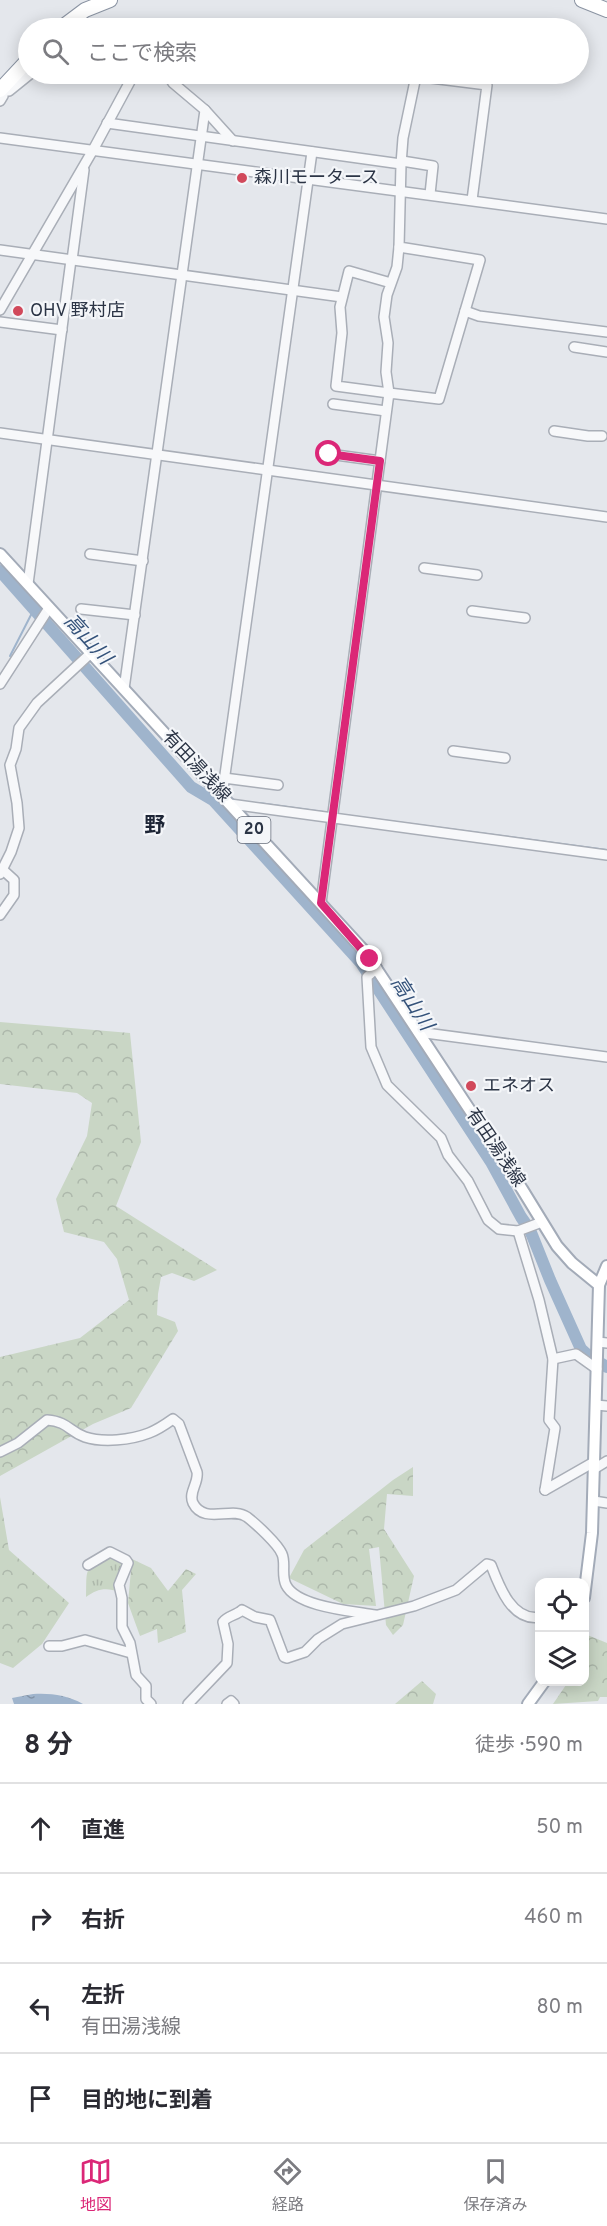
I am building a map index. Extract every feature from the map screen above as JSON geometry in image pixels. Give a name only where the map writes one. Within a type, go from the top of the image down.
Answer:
[{"type":"highway","points":[[71,18],[84,5],[110,0]]},
{"type":"highway","points":[[582,0],[607,10]]},
{"type":"highway","points":[[2,94],[18,73]]},
{"type":"main road","name":"有田湯浅線","points":[[0,554],[48,610],[91,653],[361,946],[418,1032],[529,1227],[599,1285]]},
{"type":"main road","points":[[589,1578],[594,1465],[601,1406],[597,1364],[602,1342],[599,1285],[607,1266]]},
{"type":"main road","points":[[528,1704],[541,1686]]},
{"type":"street","points":[[2,94],[18,83]]},
{"type":"street","points":[[0,310],[85,165],[128,84]]},
{"type":"street","points":[[174,84],[205,110],[233,141]]},
{"type":"street","points":[[321,903],[389,393],[386,372],[388,350],[384,317],[397,267],[403,138],[414,84]]},
{"type":"street","points":[[472,200],[487,86],[473,84]]},
{"type":"street","points":[[124,689],[205,110]]},
{"type":"street","points":[[107,123],[312,152],[433,166],[430,194]]},
{"type":"street","points":[[0,138],[607,219]]},
{"type":"street","points":[[312,152],[291,290],[225,778],[226,800],[331,818],[607,855]]},
{"type":"street","points":[[28,584],[85,165]]},
{"type":"street","points":[[391,283],[349,271],[340,307],[342,333],[336,386],[439,399],[480,260],[399,247]]},
{"type":"street","points":[[0,250],[342,297]]},
{"type":"street","points":[[465,311],[479,316],[607,332]]},
{"type":"street","points":[[0,322],[62,330]]},
{"type":"street","points":[[574,347],[607,352]]},
{"type":"street","points":[[333,404],[386,411]]},
{"type":"street","points":[[554,431],[582,436],[602,436]]},
{"type":"street","points":[[0,433],[607,516]]},
{"type":"street","points":[[329,454],[380,461]]},
{"type":"street","points":[[90,554],[143,561]]},
{"type":"street","points":[[424,568],[477,576]]},
{"type":"street","points":[[81,609],[135,615]]},
{"type":"street","points":[[0,684],[48,610]]},
{"type":"street","points":[[472,611],[525,618]]},
{"type":"street","points":[[0,915],[14,895],[14,880],[2,872],[19,828],[10,765],[16,748],[19,728],[37,703],[91,653]]},
{"type":"street","points":[[0,663],[10,667]]},
{"type":"street","points":[[453,751],[505,758]]},
{"type":"street","points":[[225,778],[278,785]]},
{"type":"street","points":[[377,968],[367,977],[370,1040],[372,1052],[387,1085],[441,1138],[448,1155],[468,1181],[488,1220],[499,1229],[529,1227],[539,1300],[553,1359],[549,1420],[555,1428],[545,1490],[594,1465],[607,1461]]},
{"type":"street","points":[[418,1032],[607,1057]]},
{"type":"street","points":[[553,1359],[576,1354],[597,1364]]},
{"type":"street","points":[[0,1452],[18,1443],[47,1420],[60,1421],[84,1437],[101,1439],[129,1438],[150,1433],[173,1419],[179,1424],[197,1472],[198,1479],[192,1492],[193,1501],[202,1512],[208,1515],[240,1513],[248,1518],[281,1551],[284,1579],[292,1593],[318,1606],[375,1615]]},
{"type":"street","points":[[594,1501],[607,1503]]},
{"type":"street","points":[[88,1564],[110,1552],[117,1554],[128,1563],[119,1586],[122,1598],[122,1627],[130,1643],[136,1675],[146,1686],[146,1700],[151,1704]]},
{"type":"street","points":[[188,1704],[227,1663],[228,1644],[223,1622],[242,1610],[255,1617],[270,1620],[280,1652],[285,1658],[308,1650],[318,1639],[342,1624],[414,1606],[456,1590],[487,1564],[491,1565],[506,1599],[519,1613],[535,1618]]},
{"type":"street","points":[[49,1646],[62,1646],[85,1640],[131,1653]]},
{"type":"street","points":[[227,1704],[231,1701],[234,1704]]},
{"type":"green space","points":[[0,1022],[130,1033],[141,1142],[116,1206],[217,1270],[194,1281],[172,1273],[161,1277],[157,1315],[175,1322],[178,1331],[131,1408],[93,1424],[0,1476],[0,1357],[80,1338],[129,1300],[117,1259],[104,1242],[64,1232],[56,1199],[87,1136],[92,1103],[77,1093],[0,1084]]},
{"type":"green space","points":[[413,1467],[413,1496],[387,1494],[384,1529],[414,1576],[403,1625],[393,1635],[386,1625],[379,1547],[369,1549],[376,1606],[343,1604],[289,1578],[304,1550]]},
{"type":"green space","points":[[0,1497],[9,1550],[69,1603],[42,1644],[13,1668],[0,1663]]},
{"type":"green space","points":[[109,1553],[125,1560],[119,1592],[102,1590],[86,1597],[88,1570]]},
{"type":"green space","points":[[132,1559],[151,1568],[168,1591],[186,1569],[196,1574],[182,1590],[186,1632],[158,1643],[157,1629],[140,1636],[128,1603]]},
{"type":"green space","points":[[589,1636],[607,1643],[607,1697],[600,1697],[598,1701],[553,1704],[565,1686],[589,1686]]},
{"type":"green space","points":[[422,1681],[436,1694],[433,1704],[395,1704]]},
{"type":"water","points":[[33,1694],[59,1695],[83,1704],[14,1704],[12,1698]]},
{"type":"waterway","name":"高山川","points":[[0,571],[191,787],[213,800],[361,963],[491,1162],[530,1230],[581,1349],[607,1367]]},
{"type":"waterway","points":[[10,656],[34,609]]},
{"type":"waterway","name":"高山川","points":[[213,800],[218,800]]},
{"type":"waterway","points":[[259,803],[331,813]]},
{"type":"waterway","points":[[336,814],[607,850]]},
{"type":"place","name":"森川モータース","points":[[242,178]]},
{"type":"place","name":"OHV 野村店","points":[[18,311]]},
{"type":"place","name":"エネオス","points":[[471,1086]]},
{"type":"district","name":"野","points":[[155,826]]},
{"type":"route","points":[[329,454],[380,461],[321,903],[370,959]]}]
